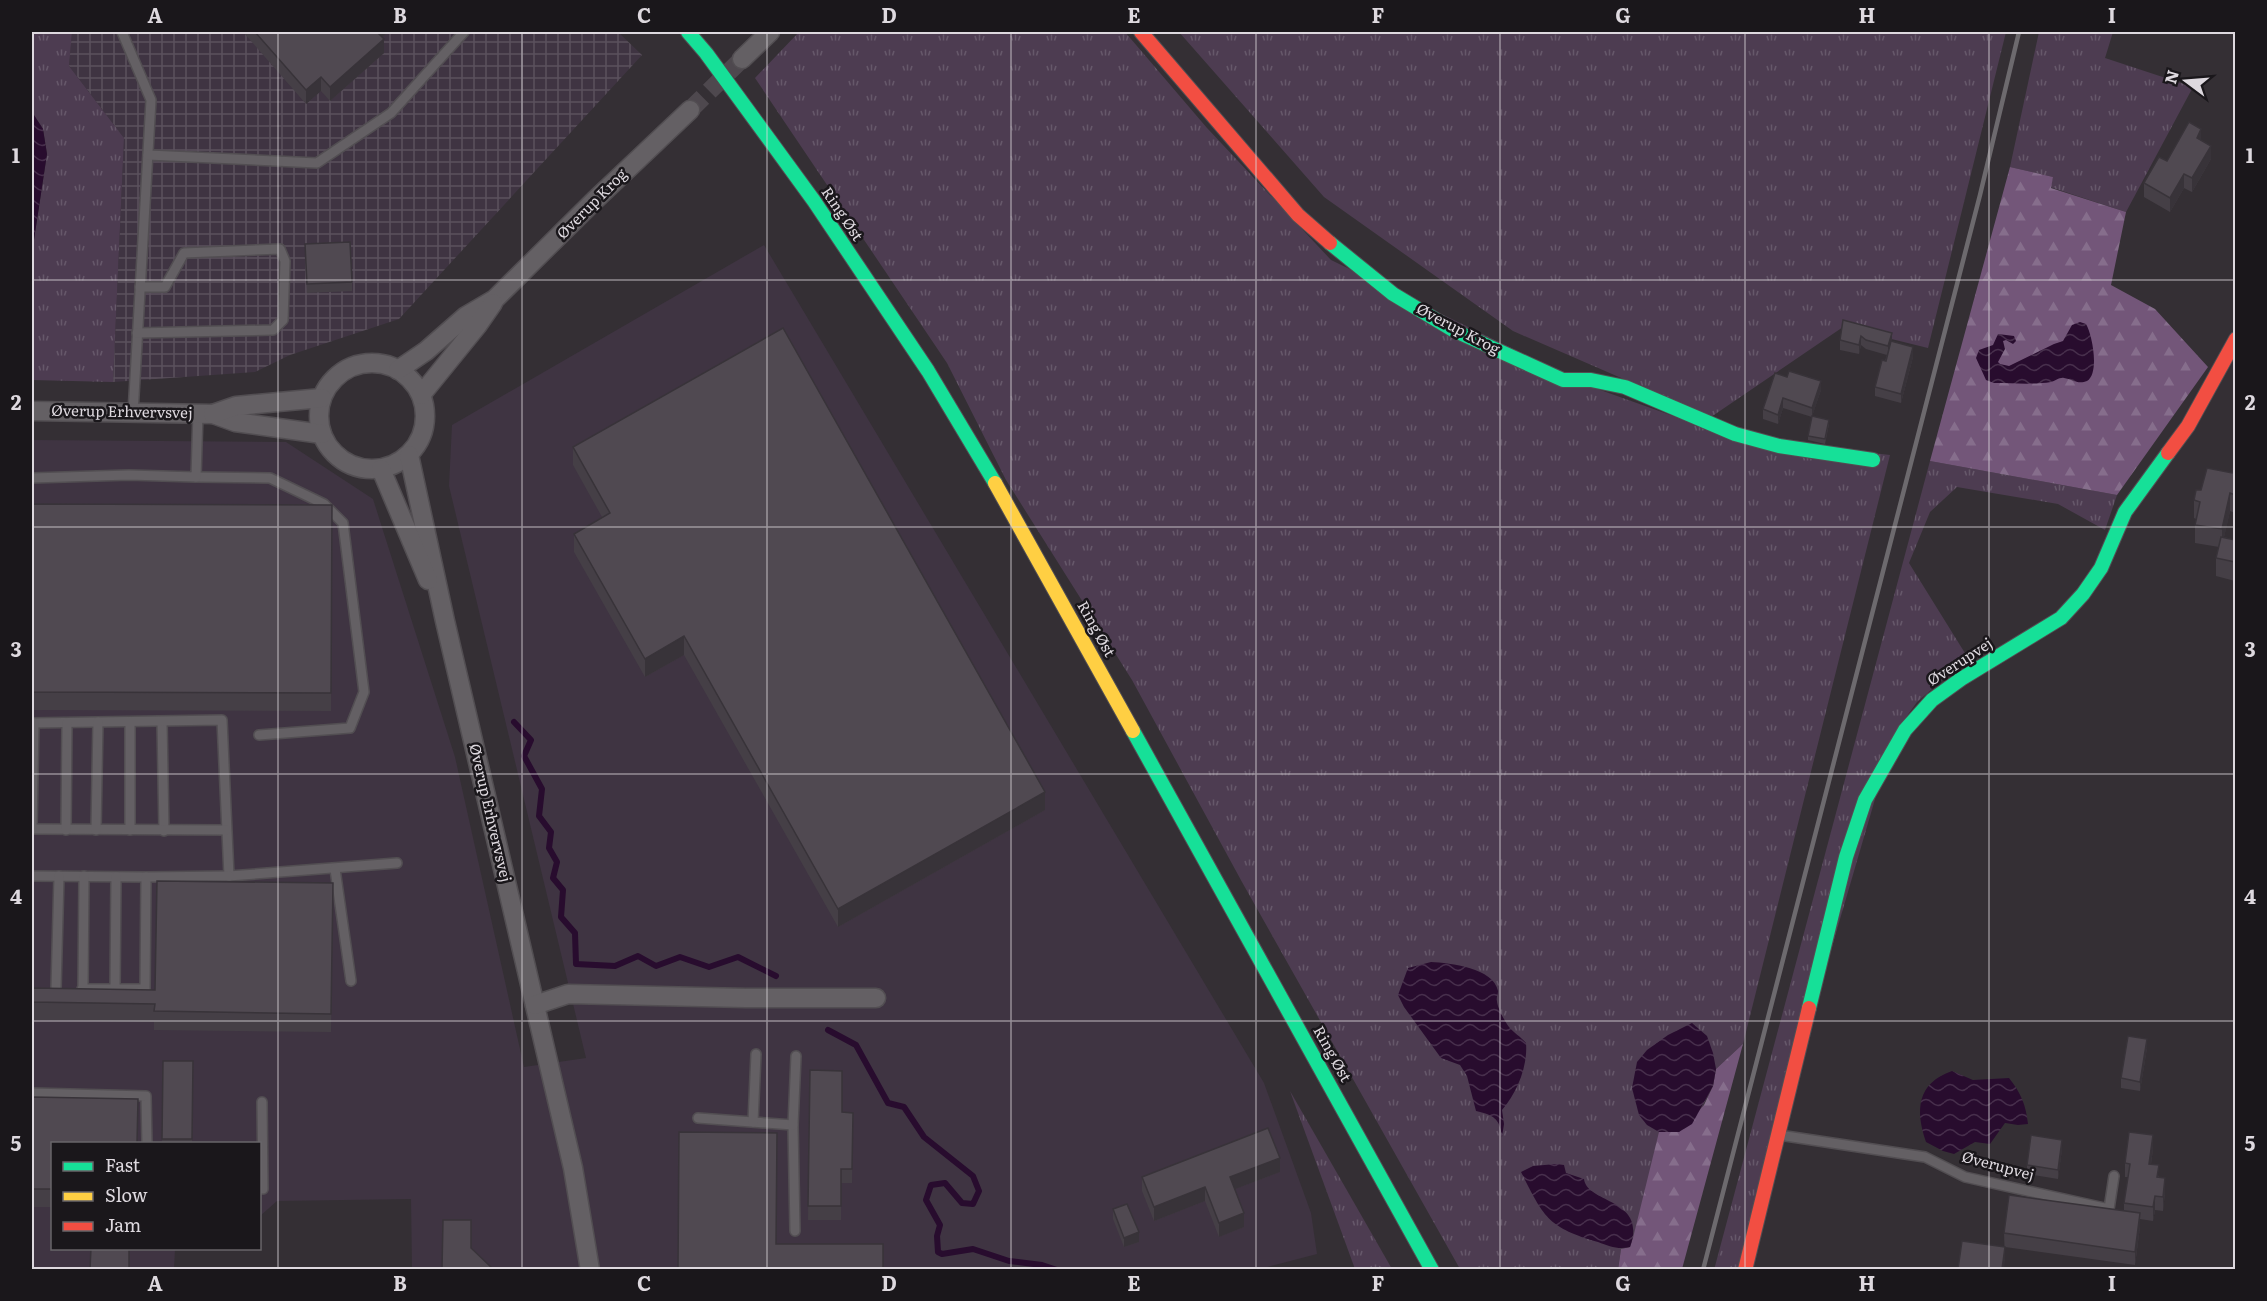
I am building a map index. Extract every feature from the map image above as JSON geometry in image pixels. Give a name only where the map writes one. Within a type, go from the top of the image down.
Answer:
[{"type":"street","name":"Ring Øst","points":[[688,32],[706,53],[814,201],[928,371],[1006,501],[1432,1269]]},
{"type":"street","points":[[742,59],[770,32]]},
{"type":"street","name":"Øverup Krog","points":[[1142,32],[1298,215],[1346,258],[1393,294],[1453,330],[1563,380],[1591,380],[1625,387],[1736,434],[1779,446],[1873,460]]},
{"type":"street","name":"Øverup Krog","points":[[421,394],[477,326],[495,299],[690,110]]},
{"type":"street","name":"Øverup Krog","points":[[398,370],[426,351],[466,316],[495,299]]},
{"type":"street","name":"Øverupvej","points":[[1745,1269],[1846,857],[1866,800],[1884,765],[1905,730],[1932,700],[1961,679],[2061,618],[2083,594],[2101,568],[2125,512],[2188,426],[2235,339]]},
{"type":"street","points":[[362,364],[381,364],[398,370],[412,380],[421,394],[425,410],[424,426],[419,442],[396,464],[381,469],[359,467],[339,458],[329,447],[322,434],[319,416],[322,398],[331,382],[345,370],[362,364]]},
{"type":"street","name":"Øverup Erhvervsvej","points":[[205,414],[236,406],[322,398]]},
{"type":"street","name":"Øverup Erhvervsvej","points":[[32,411],[205,414],[235,422],[322,434]]},
{"type":"street","name":"Øverup Erhvervsvej","points":[[409,454],[445,621],[573,1168],[590,1269]]},
{"type":"street","name":"Øverup Erhvervsvej","points":[[381,469],[445,621]]},
{"type":"street","points":[[535,1005],[568,994],[746,999],[876,998]]},
{"type":"lane","points":[[122,32],[151,100],[133,412]]},
{"type":"lane","points":[[148,155],[317,164],[391,113],[464,32]]},
{"type":"lane","points":[[137,333],[273,330],[283,320],[285,261],[280,249],[184,253],[165,287],[140,287]]},
{"type":"lane","points":[[196,477],[205,414]]},
{"type":"lane","points":[[32,478],[129,475],[270,478],[324,504],[343,523],[364,692],[350,728],[259,735]]},
{"type":"lane","points":[[226,830],[32,829],[33,723],[222,720],[229,876]]},
{"type":"lane","points":[[96,830],[98,722]]},
{"type":"lane","points":[[130,722],[130,831]]},
{"type":"lane","points":[[162,722],[164,831]]},
{"type":"lane","points":[[66,830],[67,723]]},
{"type":"lane","points":[[32,876],[229,876],[397,863]]},
{"type":"lane","points":[[335,869],[351,981]]},
{"type":"lane","points":[[59,876],[65,989]]},
{"type":"lane","points":[[65,989],[84,876]]},
{"type":"lane","points":[[115,989],[116,877]]},
{"type":"lane","points":[[65,989],[145,989],[146,877]]},
{"type":"lane","points":[[753,1122],[756,1054]]},
{"type":"lane","points":[[795,1230],[793,1125],[796,1056]]},
{"type":"lane","points":[[32,1093],[146,1096],[147,1142]]},
{"type":"lane","points":[[262,1102],[263,1189]]},
{"type":"lane","points":[[698,1118],[793,1125]]},
{"type":"lane","name":"Øverupvej","points":[[1777,1135],[1925,1157],[1965,1177],[2109,1209],[2114,1176]]},
{"type":"shaded area","points":[[72,32],[618,32],[642,55],[399,319],[290,355],[255,372],[113,382],[124,138],[69,66]]},
{"type":"shaded area","points":[[764,245],[1264,1083],[1311,1213],[1317,1254],[1256,1270],[412,1269],[411,1199],[277,1201],[261,1215],[261,1142],[51,1142],[51,1250],[175,1250],[174,1269],[32,1270],[32,440],[286,442],[373,499],[455,757],[524,1067],[586,1058],[449,486],[452,425]]},
{"type":"green space","points":[[32,32],[72,32],[69,66],[124,138],[113,382],[32,380],[32,253],[47,154],[43,129],[32,112]]},
{"type":"green space","points":[[799,32],[1125,32],[1207,128],[1331,260],[1589,386],[1732,437],[1890,455],[1743,1044],[1716,1069],[1713,1086],[1630,1247],[1621,1249],[1618,1269],[1460,1269],[1242,882],[1132,680],[1006,480],[947,363],[755,78]]},
{"type":"green space","points":[[1179,32],[2006,32],[1928,348],[1843,327],[1711,417],[1513,331],[1324,197]]},
{"type":"green space","points":[[2039,32],[2113,32],[2105,58],[2193,87],[2126,212],[2050,187],[2053,177],[2010,167]]},
{"type":"green space","points":[[2010,167],[2053,177],[2051,188],[2126,212],[2111,285],[2155,309],[2208,367],[2117,495],[1930,461]]},
{"type":"green space","points":[[1930,461],[2117,495],[2105,530],[2058,504],[1957,487],[1930,512],[1909,563],[1968,658],[1917,702],[1894,734],[1738,1269],[1714,1270]]},
{"type":"green space","points":[[1743,1044],[1682,1269],[1618,1270],[1621,1249],[1630,1247],[1633,1238],[1659,1132],[1679,1132],[1704,1105],[1713,1086],[1716,1069]]},
{"type":"green space","points":[[1290,1091],[1392,1269],[1355,1269]]},
{"type":"water","points":[[32,112],[43,129],[47,154],[32,253]]},
{"type":"water","points":[[2080,322],[2086,324],[2094,353],[2093,370],[2087,381],[2078,382],[2062,378],[2051,382],[2022,384],[1994,383],[1986,380],[1976,358],[1979,350],[1993,345],[1998,334],[2014,336],[2016,341],[2013,344],[2006,340],[2003,341],[2005,349],[1998,362],[2009,366],[2063,341],[2072,325]]},
{"type":"water","points":[[1431,962],[1470,968],[1489,977],[1495,983],[1498,991],[1497,1004],[1505,1022],[1526,1043],[1525,1061],[1520,1079],[1502,1110],[1504,1124],[1502,1137],[1495,1118],[1476,1111],[1467,1076],[1460,1065],[1441,1058],[1404,1007],[1398,995],[1408,968]]},
{"type":"water","points":[[1692,1023],[1707,1036],[1713,1053],[1716,1069],[1713,1086],[1692,1124],[1679,1132],[1659,1132],[1647,1125],[1639,1115],[1632,1088],[1637,1062],[1647,1050],[1668,1035]]},
{"type":"water","points":[[1952,1071],[1973,1080],[2009,1078],[2022,1099],[2028,1124],[2005,1123],[1990,1144],[1975,1142],[1954,1154],[1926,1142],[1920,1119],[1925,1090],[1940,1076]]},
{"type":"water","points":[[1564,1165],[1566,1173],[1584,1179],[1595,1193],[1624,1211],[1631,1219],[1633,1231],[1630,1247],[1614,1247],[1581,1237],[1557,1225],[1549,1218],[1542,1210],[1521,1172],[1533,1166]]},
{"type":"building","points":[[255,32],[377,32],[384,39],[330,87],[321,77],[306,90]]},
{"type":"building","points":[[2189,122],[2201,129],[2197,138],[2211,146],[2192,178],[2184,174],[2170,198],[2144,183],[2159,157],[2167,161]]},
{"type":"building","points":[[350,242],[352,282],[307,284],[305,244]]},
{"type":"building","points":[[1843,320],[1892,333],[1888,346],[1866,340],[1861,336],[1859,345],[1840,340]]},
{"type":"building","points":[[783,328],[1045,792],[838,909],[684,636],[645,659],[574,534],[610,513],[573,447]]},
{"type":"building","points":[[1891,341],[1913,347],[1901,394],[1875,387],[1882,360],[1886,361]]},
{"type":"building","points":[[1789,371],[1821,381],[1812,408],[1783,398],[1778,415],[1763,409],[1775,373],[1787,377]]},
{"type":"building","points":[[1812,416],[1829,420],[1825,439],[1808,436]]},
{"type":"building","points":[[2235,462],[2235,495],[2230,493],[2222,529],[2195,525],[2200,502],[2194,500],[2196,490],[2201,490],[2207,468],[2232,473]]},
{"type":"building","points":[[32,504],[332,505],[331,693],[32,692]]},
{"type":"building","points":[[2221,537],[2235,540],[2235,562],[2216,558]]},
{"type":"building","points":[[157,881],[333,883],[331,1014],[154,1011],[155,1004],[32,1002],[32,988],[155,990]]},
{"type":"building","points":[[2128,1036],[2147,1039],[2140,1082],[2121,1078]]},
{"type":"building","points":[[163,1061],[193,1061],[192,1139],[162,1139]]},
{"type":"building","points":[[810,1070],[842,1071],[842,1112],[853,1113],[852,1169],[841,1169],[841,1206],[808,1206]]},
{"type":"building","points":[[32,1097],[138,1099],[137,1142],[51,1142],[51,1189],[32,1189]]},
{"type":"building","points":[[1268,1128],[1280,1158],[1230,1177],[1244,1213],[1219,1223],[1205,1187],[1154,1207],[1142,1177]]},
{"type":"building","points":[[679,1132],[777,1133],[776,1244],[883,1244],[883,1269],[678,1269]]},
{"type":"building","points":[[2129,1132],[2153,1135],[2149,1164],[2159,1165],[2157,1177],[2165,1178],[2163,1197],[2155,1196],[2153,1207],[2124,1203],[2130,1164],[2125,1163]]},
{"type":"building","points":[[2031,1135],[2062,1140],[2058,1170],[2027,1165]]},
{"type":"building","points":[[2009,1195],[2140,1213],[2135,1252],[2004,1233]]},
{"type":"building","points":[[1127,1204],[1139,1232],[1124,1238],[1113,1209]]},
{"type":"building","points":[[443,1220],[471,1220],[471,1248],[493,1269],[442,1269]]},
{"type":"building","points":[[1962,1241],[2005,1247],[2002,1269],[1958,1269]]},
{"type":"building","points":[[91,1250],[129,1250],[129,1269],[90,1269]]},
{"type":"waterway","points":[[514,722],[531,740],[524,756],[542,789],[539,816],[551,832],[549,848],[557,862],[553,878],[563,890],[561,917],[575,933],[576,964],[615,966],[638,956],[656,966],[680,957],[709,967],[738,957],[776,976]]},
{"type":"waterway","points":[[828,1030],[856,1045],[888,1103],[904,1107],[924,1137],[973,1176],[979,1191],[973,1204],[962,1203],[945,1183],[931,1185],[926,1200],[940,1225],[937,1236],[938,1252],[942,1254],[973,1249],[1009,1261],[1042,1265],[1057,1270]]},
{"type":"tunnel","points":[[690,110],[742,59]]},
{"type":"railway","points":[[1703,1270],[1980,195],[2019,32]]},
{"type":"traffic: fast","points":[[688,32],[706,53],[814,201],[928,371],[995,483]]},
{"type":"traffic: fast","points":[[1330,243],[1393,294],[1453,330],[1563,380],[1591,380],[1625,387],[1735,434],[1779,446],[1873,460]]},
{"type":"traffic: fast","points":[[1809,1008],[1846,857],[1865,800],[1905,730],[1932,700],[1961,679],[2061,618],[2083,594],[2101,568],[2125,512],[2168,453]]},
{"type":"traffic: fast","points":[[1133,731],[1432,1270]]},
{"type":"traffic: slow","points":[[995,483],[1133,731]]},
{"type":"traffic: jam","points":[[1141,32],[1298,215],[1330,243]]},
{"type":"traffic: jam","points":[[2168,453],[2188,426],[2236,339]]},
{"type":"traffic: jam","points":[[1745,1270],[1809,1008]]}]
